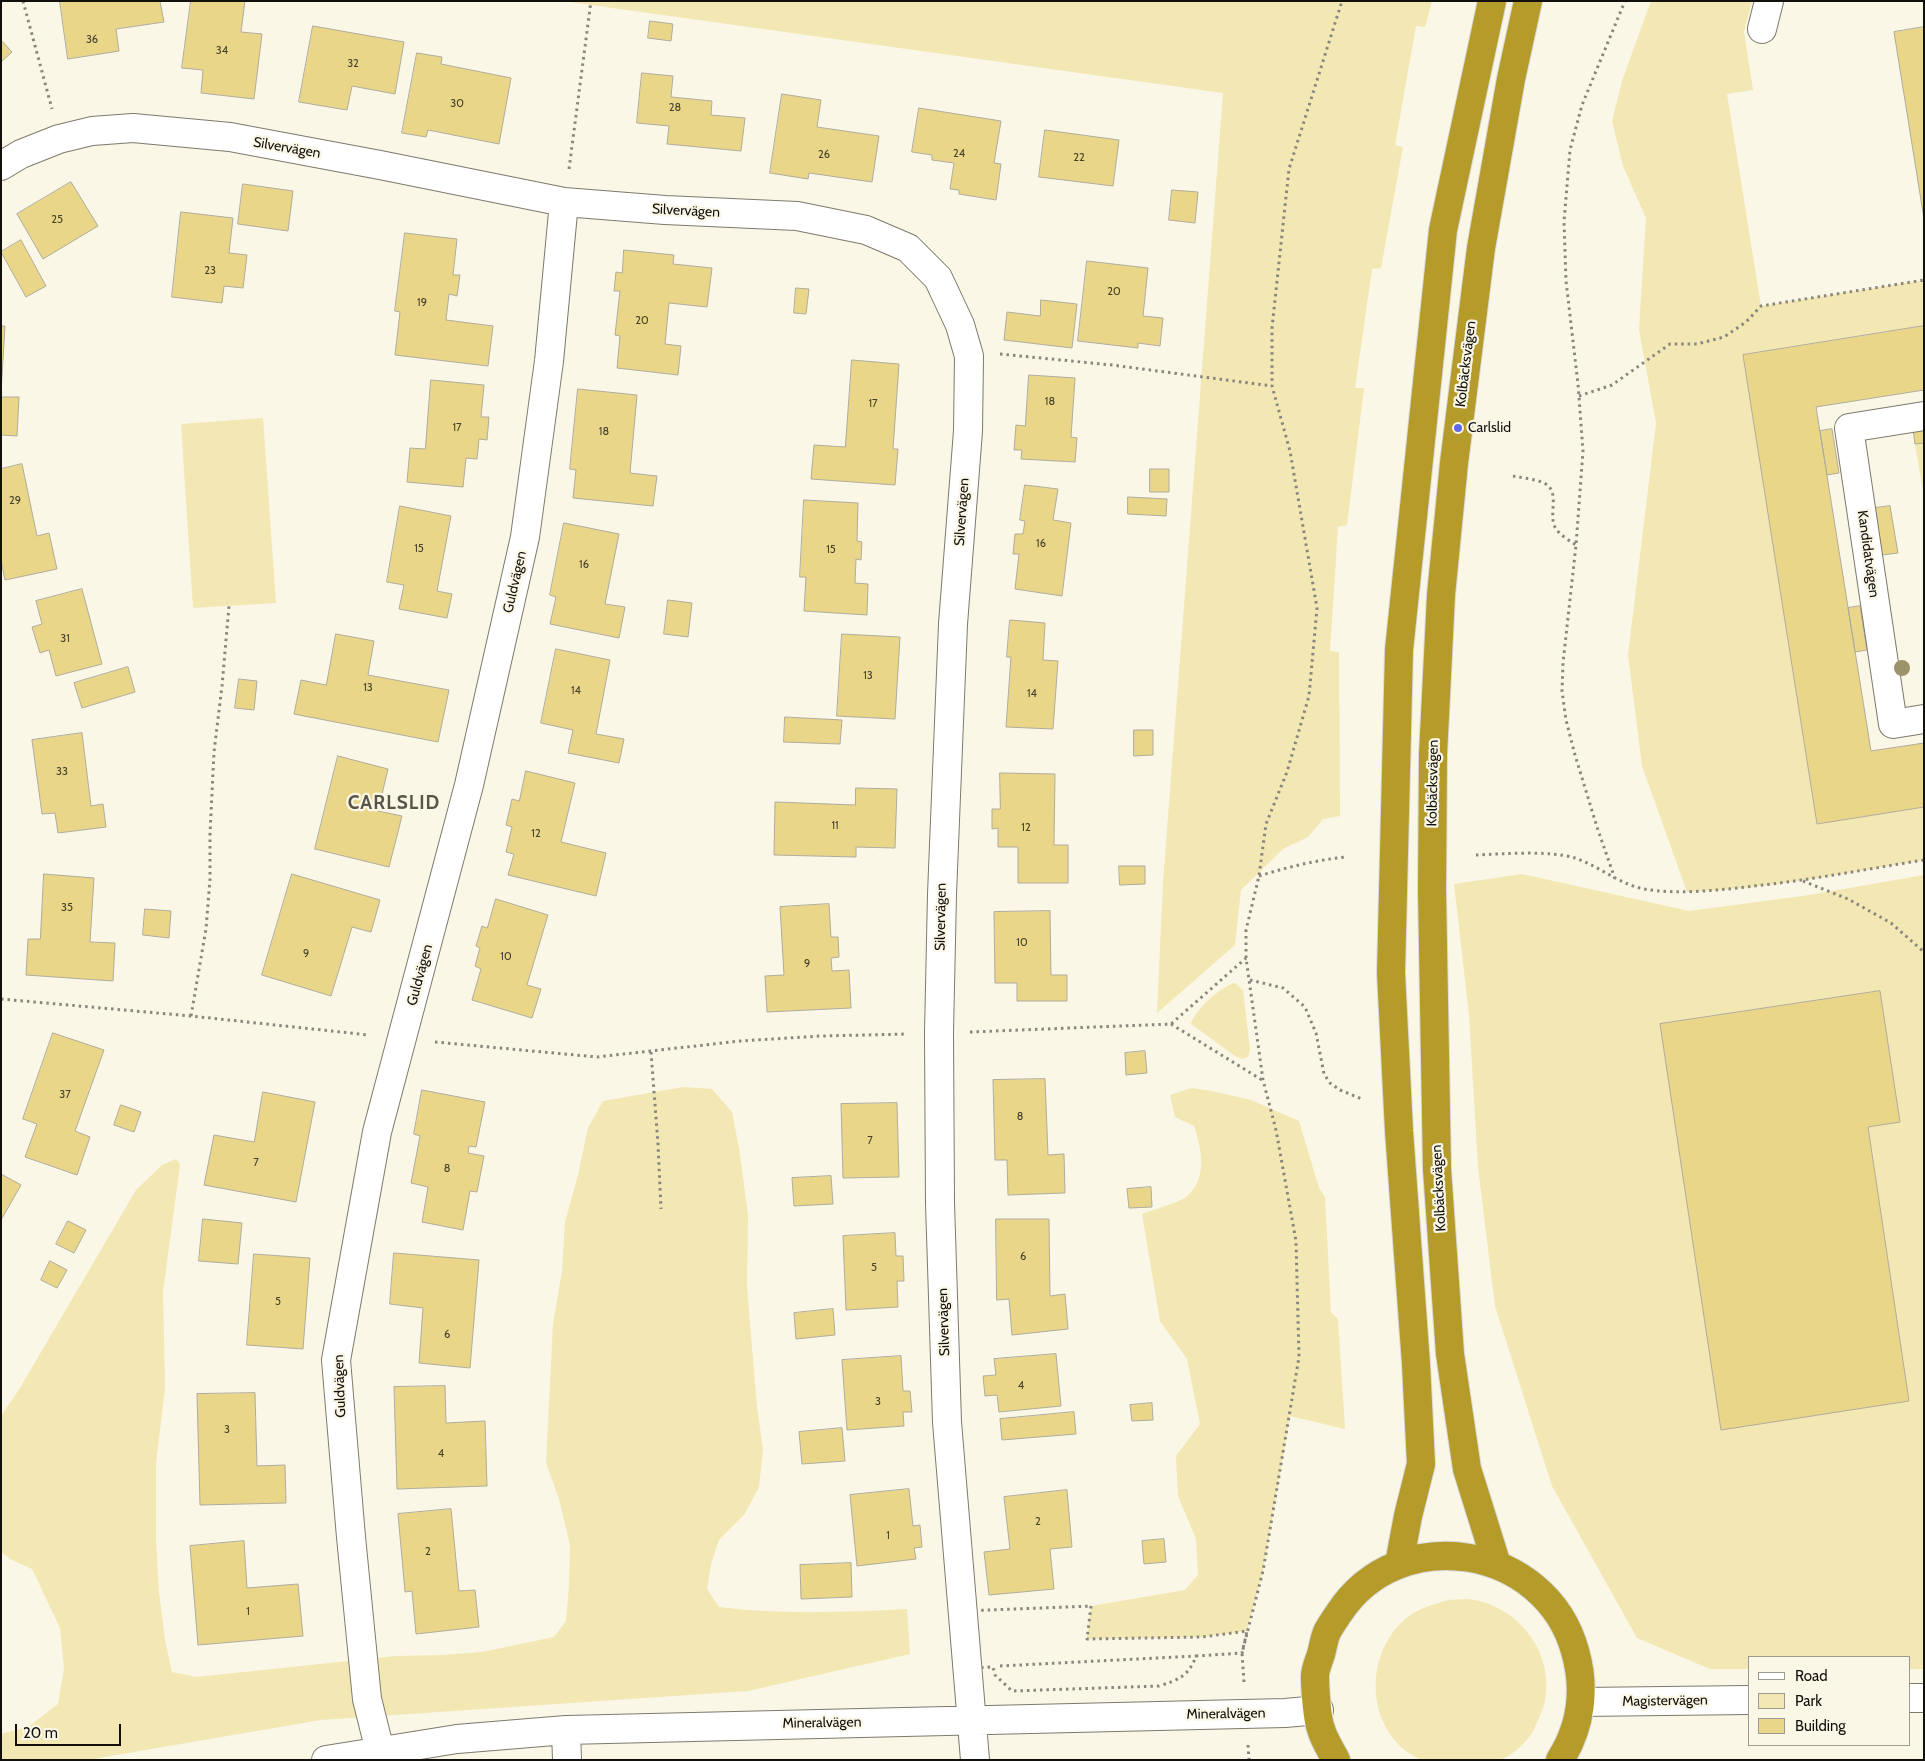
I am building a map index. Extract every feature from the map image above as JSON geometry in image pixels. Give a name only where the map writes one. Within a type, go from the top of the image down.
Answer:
[{"type":"highway","points":[[1399,1564],[1408,1516],[1421,1464],[1390,973],[1398,650],[1443,230],[1492,1]]},
{"type":"highway","name":"Kolbäcksvägen","points":[[1497,1565],[1467,1468],[1450,1354],[1437,1169],[1432,890],[1433,755],[1441,595],[1454,463],[1481,248],[1511,79],[1528,1]]},
{"type":"highway","points":[[1336,1760],[1320,1728],[1315,1675],[1327,1631],[1348,1600],[1368,1581],[1399,1564],[1442,1555],[1466,1556],[1497,1565],[1526,1580],[1551,1603],[1571,1635],[1581,1670],[1581,1702],[1578,1720],[1568,1746],[1560,1760]]},
{"type":"street","points":[[1762,29],[1769,1]]},
{"type":"street","name":"Silvervägen","points":[[1,166],[21,154],[60,139],[92,131],[133,128],[230,138],[380,165],[564,202],[665,210],[797,216],[866,230],[908,248],[938,278],[960,325],[969,356],[968,431],[953,634],[942,894],[939,1033],[940,1203],[948,1422],[963,1611]]},
{"type":"street","name":"Guldvägen","points":[[380,1751],[366,1689],[336,1360],[377,1132],[469,785],[525,537],[549,361],[564,202]]},
{"type":"street","name":"Kandidatvägen","points":[[1924,416],[1849,428],[1892,724],[1924,719]]},
{"type":"street","points":[[975,1760],[972,1720],[980,1668]]},
{"type":"street","points":[[1910,1698],[1924,1698]]},
{"type":"street","name":"Magistervägen","points":[[1581,1702],[1748,1700]]},
{"type":"street","name":"Mineralvägen","points":[[326,1760],[457,1739],[566,1730],[1285,1713],[1319,1710]]},
{"type":"street","points":[[566,1730],[567,1760]]},
{"type":"path","points":[[23,1],[60,139]]},
{"type":"path","points":[[564,202],[591,1]]},
{"type":"path","points":[[1249,1760],[1242,1653],[1263,1570],[1299,1358],[1296,1241],[1276,1130],[1263,1080],[1246,958],[1246,930],[1259,876],[1266,824],[1287,772],[1309,696],[1317,608],[1290,451],[1272,386],[1272,328],[1289,169],[1342,1]]},
{"type":"path","points":[[1615,879],[1575,755],[1566,720],[1562,691],[1562,662],[1576,545],[1583,451],[1566,281],[1564,222],[1570,150],[1582,105],[1625,1]]},
{"type":"path","points":[[1579,396],[1612,386],[1670,344],[1697,344],[1724,337],[1746,322],[1761,306],[1924,280]]},
{"type":"path","points":[[969,356],[1006,353],[1272,386]]},
{"type":"path","points":[[1513,476],[1544,483],[1551,489],[1553,497],[1553,522],[1556,528],[1576,545]]},
{"type":"path","points":[[191,1016],[206,929],[210,879],[214,752],[229,606]]},
{"type":"path","points":[[1476,855],[1528,854],[1575,858],[1615,879],[1644,889],[1688,892],[1720,891],[1802,881],[1924,860]]},
{"type":"path","points":[[1259,876],[1322,859],[1346,857]]},
{"type":"path","points":[[1802,881],[1848,899],[1891,923],[1924,952]]},
{"type":"path","points":[[1171,1024],[1246,958]]},
{"type":"path","points":[[1250,980],[1283,988],[1305,1007],[1316,1033],[1324,1074],[1330,1083],[1340,1090],[1362,1099]]},
{"type":"path","points":[[1,999],[597,1057],[749,1040],[1171,1024],[1263,1080]]},
{"type":"path","points":[[651,1052],[661,1209]]},
{"type":"path","points":[[1196,1656],[1192,1668],[1176,1680],[1159,1686],[1012,1691],[995,1675],[980,1668],[963,1611],[1092,1606],[1087,1639],[1202,1637],[1247,1631]]},
{"type":"path","points":[[980,1668],[1242,1653]]},
{"type":"green space","points":[[562,1],[1432,1],[1425,27],[1416,26],[1395,145],[1403,147],[1381,268],[1372,269],[1355,388],[1364,388],[1347,525],[1338,527],[1330,651],[1339,652],[1340,816],[1323,819],[1308,837],[1283,849],[1241,890],[1235,945],[1157,1013],[1163,882],[1223,93]]},
{"type":"green space","points":[[1651,1],[1752,1],[1744,32],[1753,90],[1727,94],[1761,306],[1924,280],[1924,326],[1743,355],[1817,824],[1924,807],[1924,860],[1777,884],[1687,892],[1642,766],[1628,655],[1656,423],[1639,330],[1646,218],[1623,166],[1612,121],[1622,81]]},
{"type":"green space","points":[[263,418],[276,603],[193,608],[181,424]]},
{"type":"green space","points":[[1924,443],[1924,497],[1915,444]]},
{"type":"green space","points":[[1522,874],[1689,911],[1803,896],[1924,875],[1924,1669],[1910,1669],[1910,1656],[1748,1656],[1748,1669],[1710,1669],[1637,1638],[1552,1486],[1495,1306],[1478,1167],[1469,1015],[1454,884]]},
{"type":"green space","points":[[1235,983],[1243,990],[1250,1050],[1248,1057],[1243,1059],[1235,1056],[1191,1024],[1193,1018],[1209,999]]},
{"type":"green space","points":[[683,1087],[712,1089],[732,1112],[748,1215],[747,1287],[757,1407],[763,1449],[759,1487],[744,1515],[719,1540],[711,1564],[707,1589],[719,1607],[743,1610],[813,1612],[907,1609],[910,1654],[748,1691],[321,1720],[87,1760],[1,1760],[1,1734],[28,1727],[58,1704],[64,1669],[60,1628],[32,1569],[12,1560],[1,1552],[1,1416],[20,1388],[136,1190],[162,1165],[176,1159],[180,1165],[163,1292],[165,1388],[156,1464],[156,1539],[159,1592],[165,1640],[172,1672],[196,1677],[396,1656],[482,1652],[554,1637],[566,1621],[570,1545],[559,1499],[546,1463],[553,1324],[562,1271],[565,1222],[588,1128],[603,1101]]},
{"type":"green space","points":[[1191,1088],[1251,1100],[1299,1121],[1319,1188],[1325,1197],[1331,1312],[1338,1319],[1345,1429],[1290,1416],[1263,1571],[1247,1631],[1202,1637],[1087,1639],[1091,1606],[1185,1590],[1198,1575],[1196,1539],[1178,1496],[1176,1456],[1200,1424],[1187,1359],[1160,1321],[1142,1214],[1186,1197],[1198,1182],[1201,1154],[1194,1126],[1175,1117],[1170,1095]]},
{"type":"green space","points":[[1448,1600],[1474,1600],[1491,1605],[1506,1613],[1519,1623],[1539,1650],[1544,1666],[1546,1683],[1543,1709],[1534,1730],[1527,1740],[1517,1750],[1502,1759],[1450,1761],[1419,1759],[1406,1751],[1393,1738],[1384,1723],[1378,1706],[1377,1671],[1382,1653],[1390,1637],[1406,1618],[1417,1611]]},
{"type":"building","points":[[60,1],[160,1],[164,22],[116,29],[119,51],[68,59]]},
{"type":"building","points":[[191,1],[245,1],[241,32],[262,34],[254,99],[201,93],[203,70],[182,68]]},
{"type":"building","points":[[650,21],[673,24],[671,41],[648,38]]},
{"type":"building","points":[[313,26],[404,42],[395,94],[352,86],[347,110],[299,102]]},
{"type":"building","points":[[1924,27],[1924,219],[1894,32]]},
{"type":"building","points":[[1,40],[12,52],[1,62]]},
{"type":"building","points":[[417,53],[442,57],[441,64],[511,78],[499,144],[428,130],[426,137],[402,133]]},
{"type":"building","points":[[642,73],[673,76],[671,97],[712,101],[711,115],[745,118],[741,151],[667,144],[669,126],[637,123]]},
{"type":"building","points":[[782,94],[821,100],[817,127],[879,136],[872,182],[809,173],[808,179],[770,173]]},
{"type":"building","points":[[919,108],[1001,121],[994,163],[1001,164],[996,200],[959,194],[959,190],[950,189],[954,163],[932,160],[932,155],[912,152]]},
{"type":"building","points":[[1045,130],[1119,140],[1113,186],[1039,177]]},
{"type":"building","points":[[71,182],[98,226],[43,259],[17,214]]},
{"type":"building","points":[[243,184],[293,191],[288,231],[238,224]]},
{"type":"building","points":[[1172,190],[1198,192],[1195,223],[1169,220]]},
{"type":"building","points":[[181,212],[233,218],[229,253],[247,255],[243,288],[224,286],[222,303],[172,297]]},
{"type":"building","points":[[405,233],[457,239],[453,275],[460,275],[457,296],[449,294],[446,320],[493,326],[488,366],[395,355],[400,312],[395,311]]},
{"type":"building","points":[[21,240],[46,286],[26,297],[1,252]]},
{"type":"building","points":[[624,250],[674,255],[673,264],[712,268],[707,307],[669,303],[665,344],[681,346],[678,375],[617,368],[620,336],[615,335],[620,291],[614,291],[616,272],[622,273]]},
{"type":"building","points":[[1087,261],[1148,268],[1143,316],[1163,318],[1160,346],[1138,343],[1138,348],[1078,341]]},
{"type":"building","points":[[796,288],[809,289],[806,314],[794,313]]},
{"type":"building","points":[[1041,300],[1077,304],[1072,348],[1004,340],[1007,312],[1040,316]]},
{"type":"building","points":[[1,326],[5,326],[1,393]]},
{"type":"building","points":[[1924,326],[1924,390],[1816,407],[1871,751],[1924,743],[1924,807],[1817,824],[1743,355]]},
{"type":"building","points":[[852,360],[899,364],[893,449],[898,449],[895,485],[811,479],[814,445],[845,447]]},
{"type":"building","points":[[1029,375],[1075,378],[1071,437],[1077,438],[1075,462],[1021,459],[1022,450],[1014,450],[1016,425],[1025,426]]},
{"type":"building","points":[[431,380],[484,385],[481,417],[489,417],[487,440],[479,439],[477,459],[466,458],[463,487],[407,482],[410,448],[425,449]]},
{"type":"building","points":[[578,389],[637,395],[630,473],[657,476],[653,506],[573,498],[576,470],[570,469]]},
{"type":"building","points":[[1,397],[19,397],[17,436],[1,435]]},
{"type":"building","points":[[1924,427],[1924,443],[1915,444],[1913,429]]},
{"type":"building","points":[[1832,429],[1839,473],[1827,475],[1820,431]]},
{"type":"building","points":[[22,464],[37,536],[49,533],[57,569],[5,580],[1,561],[1,469]]},
{"type":"building","points":[[1150,469],[1169,469],[1169,492],[1150,492]]},
{"type":"building","points":[[1025,485],[1058,489],[1053,520],[1071,523],[1062,596],[1015,589],[1019,554],[1013,554],[1015,534],[1023,534],[1025,521],[1020,520]]},
{"type":"building","points":[[1128,497],[1167,499],[1166,516],[1128,514]]},
{"type":"building","points":[[804,500],[858,503],[857,541],[862,542],[861,560],[856,559],[855,583],[868,584],[867,615],[804,611],[806,577],[800,577]]},
{"type":"building","points":[[400,506],[451,516],[437,591],[452,594],[447,618],[399,609],[404,585],[387,582]]},
{"type":"building","points":[[1890,506],[1898,553],[1882,555],[1875,508]]},
{"type":"building","points":[[564,523],[619,534],[605,604],[625,607],[619,638],[550,624],[556,597],[550,595]]},
{"type":"building","points":[[82,589],[102,664],[56,676],[49,650],[40,653],[32,627],[42,624],[36,601]]},
{"type":"building","points":[[668,600],[692,603],[688,637],[664,634]]},
{"type":"building","points":[[1860,606],[1867,650],[1855,652],[1848,608]]},
{"type":"building","points":[[1010,620],[1045,623],[1043,660],[1058,661],[1053,729],[1006,727],[1011,657],[1007,657]]},
{"type":"building","points":[[336,634],[374,641],[368,675],[449,690],[438,742],[294,714],[301,680],[326,685]]},
{"type":"building","points":[[842,634],[900,637],[895,719],[837,716]]},
{"type":"building","points":[[556,649],[610,660],[596,734],[624,739],[619,763],[568,753],[573,730],[541,723]]},
{"type":"building","points":[[128,667],[135,692],[82,708],[74,683]]},
{"type":"building","points":[[239,679],[257,681],[254,710],[235,708]]},
{"type":"building","points":[[785,717],[842,720],[840,744],[784,742]]},
{"type":"building","points":[[1134,730],[1153,730],[1153,755],[1134,756]]},
{"type":"building","points":[[82,733],[91,806],[103,804],[106,827],[58,833],[55,813],[42,814],[32,740]]},
{"type":"building","points":[[338,756],[388,769],[378,811],[402,816],[389,867],[315,849]]},
{"type":"building","points":[[526,771],[575,783],[561,842],[606,853],[596,896],[508,875],[514,854],[506,852],[512,827],[506,825],[512,799],[519,801]]},
{"type":"building","points":[[1000,773],[1055,774],[1054,845],[1068,845],[1068,883],[1018,883],[1018,847],[998,847],[998,828],[992,829],[992,809],[1000,809]]},
{"type":"building","points":[[856,788],[897,789],[895,848],[856,847],[856,857],[774,855],[775,802],[855,805]]},
{"type":"building","points":[[1119,866],[1145,866],[1145,884],[1120,885]]},
{"type":"building","points":[[44,874],[94,878],[90,942],[115,943],[113,981],[26,975],[28,939],[40,939]]},
{"type":"building","points":[[292,874],[380,900],[371,932],[352,927],[331,996],[262,975]]},
{"type":"building","points":[[496,899],[548,915],[527,985],[541,989],[532,1018],[472,1000],[481,969],[475,966],[480,948],[476,946],[482,926],[487,928]]},
{"type":"building","points":[[829,904],[831,937],[838,937],[839,957],[831,958],[832,971],[849,970],[851,1008],[767,1012],[765,976],[784,975],[780,907]]},
{"type":"building","points":[[145,909],[171,911],[169,938],[143,935]]},
{"type":"building","points":[[1050,911],[1051,975],[1067,975],[1067,1001],[1017,1001],[1017,983],[995,983],[994,912]]},
{"type":"building","points":[[1880,991],[1900,1122],[1868,1127],[1909,1401],[1721,1430],[1660,1024]]},
{"type":"building","points":[[53,1033],[104,1050],[75,1131],[90,1137],[77,1175],[25,1157],[37,1124],[23,1119]]},
{"type":"building","points":[[1145,1051],[1147,1073],[1126,1075],[1125,1053]]},
{"type":"building","points":[[1045,1079],[1048,1155],[1064,1154],[1065,1193],[1008,1195],[1007,1160],[995,1160],[993,1080]]},
{"type":"building","points":[[422,1090],[485,1102],[476,1147],[469,1146],[468,1153],[484,1156],[477,1192],[470,1191],[463,1230],[422,1222],[428,1187],[411,1183],[420,1136],[414,1134]]},
{"type":"building","points":[[263,1092],[315,1102],[296,1202],[204,1185],[214,1135],[254,1142]]},
{"type":"building","points":[[897,1103],[899,1177],[843,1178],[841,1104]]},
{"type":"building","points":[[121,1105],[141,1112],[134,1132],[114,1125]]},
{"type":"building","points":[[1,1174],[21,1185],[1,1220]]},
{"type":"building","points":[[831,1176],[833,1204],[794,1206],[792,1178]]},
{"type":"building","points":[[1151,1187],[1152,1207],[1129,1208],[1127,1189]]},
{"type":"building","points":[[203,1219],[242,1223],[238,1264],[199,1261]]},
{"type":"building","points":[[996,1219],[1049,1219],[1050,1296],[1065,1294],[1068,1329],[1012,1335],[1009,1299],[997,1300]]},
{"type":"building","points":[[68,1221],[86,1230],[74,1253],[56,1244]]},
{"type":"building","points":[[895,1233],[896,1256],[903,1256],[904,1281],[897,1281],[898,1307],[846,1310],[843,1236]]},
{"type":"building","points":[[394,1253],[479,1260],[470,1368],[419,1363],[423,1308],[390,1304]]},
{"type":"building","points":[[254,1254],[310,1258],[303,1349],[247,1345]]},
{"type":"building","points":[[50,1261],[67,1270],[57,1288],[41,1280]]},
{"type":"building","points":[[833,1309],[835,1335],[796,1339],[794,1313]]},
{"type":"building","points":[[1056,1354],[1061,1406],[999,1412],[997,1395],[985,1396],[983,1376],[996,1375],[994,1359]]},
{"type":"building","points":[[901,1356],[903,1391],[910,1391],[912,1412],[903,1412],[904,1426],[847,1430],[842,1360]]},
{"type":"building","points":[[445,1386],[446,1423],[485,1421],[487,1486],[397,1489],[394,1387]]},
{"type":"building","points":[[255,1393],[257,1466],[285,1465],[286,1503],[200,1505],[197,1394]]},
{"type":"building","points":[[1152,1403],[1153,1420],[1132,1421],[1130,1405]]},
{"type":"building","points":[[1074,1412],[1076,1434],[1002,1440],[1000,1419]]},
{"type":"building","points":[[842,1428],[845,1461],[802,1464],[799,1432]]},
{"type":"building","points":[[909,1489],[913,1526],[920,1525],[922,1547],[914,1548],[916,1559],[857,1566],[850,1495]]},
{"type":"building","points":[[1067,1490],[1072,1547],[1050,1549],[1054,1589],[989,1595],[984,1552],[1010,1549],[1004,1497]]},
{"type":"building","points":[[451,1509],[459,1591],[475,1590],[479,1627],[416,1634],[412,1591],[405,1592],[398,1514]]},
{"type":"building","points":[[1164,1539],[1166,1562],[1144,1564],[1142,1541]]},
{"type":"building","points":[[244,1541],[247,1588],[298,1584],[303,1636],[198,1645],[190,1546]]},
{"type":"building","points":[[851,1563],[852,1597],[801,1599],[800,1565]]},
{"type":"place","name":"Carlslid","points":[[1458,428]]},
{"type":"district","name":"CARLSLID","points":[[394,803]]}]
